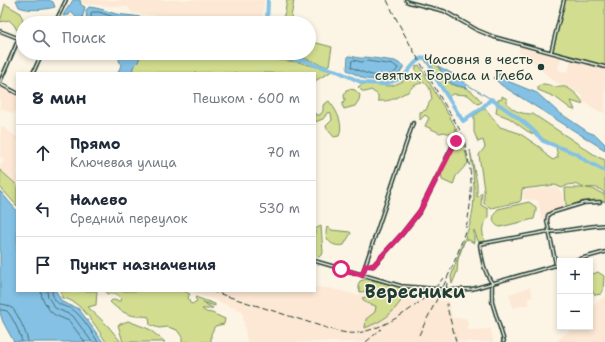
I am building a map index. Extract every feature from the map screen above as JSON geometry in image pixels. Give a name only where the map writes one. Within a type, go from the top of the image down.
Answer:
[{"type":"street","points":[[58,16],[66,0]]},
{"type":"street","points":[[406,0],[408,2],[449,13],[477,30],[492,36],[605,67]]},
{"type":"street","points":[[551,52],[564,0]]},
{"type":"street","points":[[0,31],[16,37]]},
{"type":"street","points":[[16,45],[0,83],[16,92]]},
{"type":"street","points":[[33,72],[39,60]]},
{"type":"street","points":[[362,275],[413,123]]},
{"type":"street","points":[[366,265],[373,266],[402,234],[420,211],[456,141]]},
{"type":"street","points":[[316,261],[401,286],[433,290],[472,289],[556,266],[547,219],[550,214],[584,203],[600,202]]},
{"type":"street","points":[[502,342],[504,341],[492,302],[492,283],[485,268],[480,244],[549,232],[605,225]]},
{"type":"street","points":[[583,258],[605,252]]},
{"type":"shaded area","points":[[81,0],[264,0],[263,16],[165,16],[132,13],[128,7],[81,4]]},
{"type":"shaded area","points":[[520,46],[561,57],[558,70],[568,72],[571,59],[605,68],[605,113],[595,110],[582,100],[583,96],[575,91],[552,80],[532,61],[518,51]]},
{"type":"shaded area","points":[[0,85],[16,94],[16,109],[14,114],[1,108],[0,110]]},
{"type":"shaded area","points":[[1,126],[16,136],[16,182],[0,169],[0,166],[5,160],[0,156]]},
{"type":"shaded area","points":[[555,187],[563,193],[565,208],[550,212],[545,219],[542,220],[538,200],[524,199],[523,191]]},
{"type":"shaded area","points":[[316,287],[333,289],[356,295],[373,292],[449,302],[452,318],[465,318],[468,321],[468,330],[491,329],[493,342],[462,342],[461,340],[457,342],[247,342],[242,311],[193,292],[316,292]]},
{"type":"shaded area","points":[[530,287],[533,297],[527,298],[530,304],[513,308],[509,294]]},
{"type":"shaded area","points":[[605,296],[605,342],[555,342],[570,330],[593,330],[593,306]]},
{"type":"green space","points":[[287,0],[294,0],[291,16],[284,16]]},
{"type":"green space","points":[[564,0],[605,0],[605,66],[554,52],[552,50]]},
{"type":"green space","points":[[5,4],[19,12],[21,16],[16,16],[16,28],[9,20],[0,22]]},
{"type":"green space","points":[[316,43],[332,47],[329,65],[325,66],[310,60],[316,60]]},
{"type":"green space","points":[[139,60],[279,60],[298,62],[332,71],[316,80],[316,72],[132,72],[133,67]]},
{"type":"green space","points":[[425,60],[434,63],[450,83],[468,89],[482,102],[478,104],[468,95],[452,94],[449,97]]},
{"type":"green space","points":[[419,65],[455,126],[454,135],[444,132],[440,133],[425,126],[429,118],[425,115],[420,120],[420,112],[426,110],[432,99],[430,89],[416,73],[416,66]]},
{"type":"green space","points":[[413,76],[417,77],[422,83],[414,86],[408,92],[388,101],[378,101],[378,95],[371,90],[366,92],[362,91],[358,87],[365,84],[389,86]]},
{"type":"green space","points":[[543,84],[568,88],[580,98],[583,103],[580,104],[571,101],[575,110],[571,109],[555,97],[538,90],[538,86]]},
{"type":"green space","points":[[346,90],[355,90],[360,95],[359,100],[355,106],[344,109],[342,105],[345,100],[344,96]]},
{"type":"green space","points":[[502,96],[507,99],[509,106],[515,110],[522,113],[533,114],[598,157],[605,160],[605,194],[597,188],[586,188],[593,189],[605,195],[605,202],[592,200],[569,206],[566,205],[565,188],[584,188],[573,184],[562,188],[555,185],[522,189],[521,200],[519,202],[491,208],[484,204],[484,190],[479,155],[485,147],[483,140],[478,142],[474,132],[474,116],[485,108],[500,127],[519,133],[541,148],[547,156],[553,160],[558,157],[556,147],[549,142],[527,131],[509,118],[496,113],[498,100],[502,99]]},
{"type":"green space","points":[[329,101],[335,109],[341,127],[339,136],[334,137],[327,129],[326,126],[332,120],[331,113],[328,112],[323,119],[316,122],[316,115],[320,115],[323,111],[323,105]]},
{"type":"green space","points":[[456,128],[464,146],[468,163],[456,176],[453,185],[442,180],[441,172],[457,141],[455,134]]},
{"type":"green space","points":[[470,150],[477,183],[477,197],[482,193],[481,205],[488,209],[488,219],[483,227],[484,241],[478,241],[474,230],[474,243],[467,239],[464,242],[458,259],[457,272],[452,284],[451,277],[472,218],[474,179]]},
{"type":"green space","points":[[0,170],[16,184],[16,205],[0,187]]},
{"type":"green space","points":[[529,202],[536,207],[534,219],[500,227],[495,224],[493,219],[498,209]]},
{"type":"green space","points":[[321,226],[323,253],[319,257],[316,256],[316,228]]},
{"type":"green space","points":[[327,227],[331,230],[351,233],[344,245],[340,246],[332,244],[327,239]]},
{"type":"green space","points":[[598,272],[604,276],[603,291],[601,294],[595,295],[593,292],[593,274]]},
{"type":"green space","points":[[366,279],[418,290],[417,295],[373,291],[360,292],[358,285],[360,281]]},
{"type":"green space","points":[[61,292],[97,292],[96,305],[88,307],[108,326],[121,342],[106,342],[93,322],[75,303],[62,298]]},
{"type":"green space","points":[[106,292],[186,292],[190,294],[188,297],[190,303],[192,304],[197,301],[195,298],[196,297],[215,304],[215,306],[202,302],[213,308],[202,309],[225,319],[224,324],[215,326],[211,334],[211,342],[182,342],[182,337],[177,330],[168,327],[159,328],[150,325],[149,317],[125,313],[110,302],[112,300],[120,301],[121,298],[116,294],[107,294]]},
{"type":"green space","points":[[374,295],[403,298],[387,317],[365,328],[366,319],[375,312],[376,306],[366,303],[362,298]]},
{"type":"green space","points":[[128,321],[149,329],[165,342],[123,342],[118,325]]},
{"type":"water","points":[[16,0],[49,0],[53,2],[55,7],[32,10],[19,7]]},
{"type":"water","points":[[73,0],[80,0],[81,5],[85,7],[83,16],[75,16],[71,12],[69,15],[63,16]]},
{"type":"water","points":[[89,7],[131,16],[86,16],[86,10]]},
{"type":"water","points":[[348,56],[395,61],[404,66],[399,74],[394,78],[381,80],[365,79],[347,70]]},
{"type":"water","points":[[119,60],[139,60],[133,67],[132,72],[118,72],[121,65]]},
{"type":"water","points":[[438,66],[464,80],[467,88],[449,82]]},
{"type":"water","points":[[502,74],[505,80],[537,93],[557,111],[588,132],[596,135],[605,144],[605,150],[501,85],[494,78],[496,75]]},
{"type":"water","points":[[0,191],[16,210],[16,292],[57,292],[62,302],[79,309],[103,342],[14,342],[3,322],[0,313]]},
{"type":"waterway","points":[[267,16],[268,0]]},
{"type":"waterway","points":[[299,60],[337,71],[363,83],[386,84],[402,78],[415,63],[420,59],[427,57],[435,77],[463,121],[483,107],[491,99],[525,124],[543,141],[577,154],[586,161],[605,171]]},
{"type":"waterway","points":[[466,84],[491,99]]},
{"type":"railway","points":[[387,0],[411,47],[461,132],[468,158],[471,182],[470,205],[466,228],[459,250],[450,272],[419,335]]},
{"type":"railway","points":[[214,292],[333,330],[345,333],[357,333],[380,326],[404,313],[416,305],[436,287],[443,278]]},
{"type":"railway","points":[[447,283],[447,306],[456,342]]},
{"type":"railway","points":[[366,342],[381,329]]},
{"type":"place","name":"Часовня в честь святых Бориса и Глеба","points":[[541,67]]},
{"type":"district","name":"Вересники","points":[[415,292]]},
{"type":"route","points":[[341,269],[362,275],[366,265],[373,266],[402,234],[420,211],[456,141]]}]
